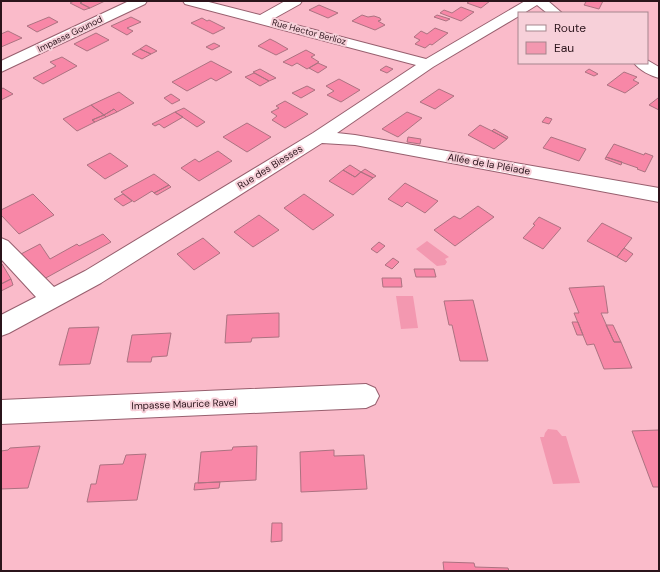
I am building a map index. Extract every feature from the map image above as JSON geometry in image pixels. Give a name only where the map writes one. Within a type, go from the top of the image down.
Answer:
[{"type":"street","name":"Impasse Gounod","points":[[1,67],[140,1]]},
{"type":"street","name":"Rue Hector Berlioz","points":[[190,1],[428,64]]},
{"type":"street","points":[[261,20],[295,1]]},
{"type":"street","name":"Rue des Biesses","points":[[1,326],[93,277],[319,136],[428,64],[535,1]]},
{"type":"street","points":[[540,1],[555,12]]},
{"type":"street","points":[[644,64],[659,73]]},
{"type":"street","name":"Allée de la Pléiade","points":[[319,136],[355,140],[659,195]]},
{"type":"street","points":[[1,246],[52,299]]},
{"type":"street","name":"Impasse Maurice Ravel","points":[[1,412],[366,396]]},
{"type":"water","points":[[427,241],[449,257],[445,259],[447,262],[445,265],[437,266],[416,249]]},
{"type":"water","points":[[396,296],[413,296],[418,328],[401,329]]},
{"type":"water","points":[[548,429],[557,430],[562,436],[566,436],[580,483],[553,484],[540,437],[544,437]]},
{"type":"building","points":[[80,1],[82,2],[80,3],[90,8],[84,10],[70,3]]},
{"type":"building","points":[[80,1],[105,1],[90,8],[80,3],[82,2]]},
{"type":"building","points":[[470,1],[490,1],[481,8],[467,3]]},
{"type":"building","points":[[582,1],[603,1],[599,9],[584,5],[586,2]]},
{"type":"building","points":[[319,5],[338,13],[328,18],[309,10]]},
{"type":"building","points":[[461,7],[474,12],[461,21],[440,13],[444,10],[452,13]]},
{"type":"building","points":[[362,15],[380,18],[381,20],[378,21],[385,25],[375,30],[352,21]]},
{"type":"building","points":[[437,15],[450,19],[446,21],[434,17]]},
{"type":"building","points":[[49,17],[58,22],[37,32],[27,26]]},
{"type":"building","points":[[131,17],[141,22],[127,28],[133,31],[127,35],[111,26]]},
{"type":"building","points":[[202,18],[225,28],[213,34],[191,23]]},
{"type":"building","points":[[435,28],[448,33],[432,45],[430,44],[425,48],[415,44],[420,40],[414,37],[421,31],[427,34]]},
{"type":"building","points":[[8,31],[22,38],[1,47],[1,34]]},
{"type":"building","points":[[96,33],[109,40],[87,51],[74,44]]},
{"type":"building","points":[[270,39],[288,49],[276,55],[258,46]]},
{"type":"building","points":[[214,43],[220,46],[212,50],[206,47]]},
{"type":"building","points":[[146,45],[157,51],[151,54],[140,49]]},
{"type":"building","points":[[140,49],[151,54],[142,59],[132,54]]},
{"type":"building","points":[[306,50],[315,55],[311,57],[319,62],[307,69],[297,63],[292,66],[283,62]]},
{"type":"building","points":[[62,57],[77,66],[43,84],[33,78],[56,66],[50,62]]},
{"type":"building","points":[[211,61],[232,72],[216,81],[211,78],[187,91],[172,82]]},
{"type":"building","points":[[318,63],[327,67],[318,73],[309,68]]},
{"type":"building","points":[[386,66],[393,69],[387,73],[380,70]]},
{"type":"building","points":[[260,69],[276,78],[269,81],[253,72]]},
{"type":"building","points":[[589,69],[598,74],[594,76],[585,72]]},
{"type":"building","points":[[624,72],[637,77],[633,80],[639,83],[625,93],[607,85]]},
{"type":"building","points":[[254,73],[269,81],[260,86],[245,77]]},
{"type":"building","points":[[339,79],[360,90],[341,102],[327,95],[334,91],[326,86]]},
{"type":"building","points":[[307,86],[315,90],[301,98],[292,93]]},
{"type":"building","points":[[3,88],[13,94],[1,100],[1,89]]},
{"type":"building","points":[[439,89],[454,96],[435,109],[420,102]]},
{"type":"building","points":[[119,92],[134,103],[117,112],[114,109],[104,115],[91,105]]},
{"type":"building","points":[[171,94],[180,100],[172,104],[164,98]]},
{"type":"building","points":[[659,98],[659,110],[649,105]]},
{"type":"building","points":[[285,101],[308,114],[285,128],[272,120],[277,116],[271,112],[279,108],[276,106]]},
{"type":"building","points":[[91,105],[104,115],[92,120],[95,122],[77,131],[63,119]]},
{"type":"building","points":[[184,108],[205,122],[197,127],[175,112]]},
{"type":"building","points":[[114,109],[117,112],[106,117],[104,115]]},
{"type":"building","points":[[175,112],[183,117],[164,128],[159,124],[155,126],[152,124]]},
{"type":"building","points":[[407,112],[422,118],[398,137],[382,129]]},
{"type":"building","points":[[104,115],[106,117],[95,122],[92,120]]},
{"type":"building","points":[[546,117],[552,119],[549,124],[542,122]]},
{"type":"building","points":[[247,123],[271,137],[247,152],[223,137]]},
{"type":"building","points":[[480,125],[507,139],[494,149],[468,135]]},
{"type":"building","points":[[494,129],[508,137],[507,139],[492,131]]},
{"type":"building","points":[[408,137],[421,139],[420,144],[407,142]]},
{"type":"building","points":[[551,137],[586,149],[579,161],[543,148]]},
{"type":"building","points":[[614,144],[644,155],[645,153],[653,156],[645,172],[637,169],[638,168],[606,157]]},
{"type":"building","points":[[218,151],[232,161],[199,181],[181,168],[195,159],[199,162]]},
{"type":"building","points":[[110,153],[128,166],[105,179],[87,165]]},
{"type":"building","points":[[606,157],[622,162],[621,165],[605,159]]},
{"type":"building","points":[[350,165],[361,172],[355,177],[343,170]]},
{"type":"building","points":[[365,169],[376,176],[373,178],[361,172]]},
{"type":"building","points":[[343,170],[355,177],[361,172],[373,178],[353,195],[329,181]]},
{"type":"building","points":[[154,174],[169,185],[154,193],[152,191],[134,202],[121,192]]},
{"type":"building","points":[[405,183],[438,201],[425,213],[407,202],[402,207],[388,199]]},
{"type":"building","points":[[169,185],[171,187],[157,195],[154,193]]},
{"type":"building","points":[[33,194],[54,215],[19,234],[1,215],[1,210]]},
{"type":"building","points":[[123,194],[132,201],[123,206],[114,199]]},
{"type":"building","points":[[304,194],[334,215],[313,230],[284,208]]},
{"type":"building","points":[[478,206],[494,217],[455,246],[434,230],[454,216],[460,219]]},
{"type":"building","points":[[259,215],[279,230],[253,247],[234,232]]},
{"type":"building","points":[[539,217],[561,228],[543,249],[523,238],[535,225],[533,224]]},
{"type":"building","points":[[602,223],[632,238],[617,257],[587,241]]},
{"type":"building","points":[[103,234],[111,242],[44,279],[21,254],[40,244],[50,259],[77,244],[79,246]]},
{"type":"building","points":[[203,238],[220,253],[194,270],[177,254]]},
{"type":"building","points":[[379,242],[385,246],[377,253],[371,249]]},
{"type":"building","points":[[624,248],[633,254],[626,262],[617,257]]},
{"type":"building","points":[[393,258],[399,262],[392,269],[385,265]]},
{"type":"building","points":[[2,264],[11,279],[1,284],[1,265]]},
{"type":"building","points":[[414,269],[434,269],[436,277],[416,277]]},
{"type":"building","points":[[382,278],[401,278],[402,287],[383,287]]},
{"type":"building","points":[[11,279],[13,285],[1,291],[1,284]]},
{"type":"building","points":[[604,286],[608,313],[601,313],[614,342],[621,342],[632,368],[604,369],[594,344],[587,345],[574,313],[579,313],[569,288]]},
{"type":"building","points":[[473,300],[488,361],[460,361],[452,325],[449,325],[444,301]]},
{"type":"building","points":[[279,313],[279,337],[252,338],[251,342],[225,343],[227,315]]},
{"type":"building","points":[[572,322],[578,322],[583,335],[577,335]]},
{"type":"building","points":[[606,325],[613,325],[621,342],[614,342]]},
{"type":"building","points":[[99,327],[90,364],[59,365],[69,328]]},
{"type":"building","points":[[171,333],[167,356],[152,357],[151,362],[127,362],[132,335]]},
{"type":"building","points":[[659,430],[659,487],[653,487],[632,431]]},
{"type":"building","points":[[40,446],[28,488],[1,489],[1,451],[8,450],[10,448]]},
{"type":"building","points":[[257,446],[256,480],[198,483],[201,452],[232,450],[233,447]]},
{"type":"building","points":[[334,450],[334,456],[364,455],[367,489],[301,492],[300,452]]},
{"type":"building","points":[[146,454],[137,500],[87,502],[91,484],[96,484],[100,465],[123,464],[126,455]]},
{"type":"building","points":[[220,482],[219,488],[194,490],[195,483]]},
{"type":"building","points":[[272,523],[282,523],[282,541],[271,542]]},
{"type":"building","points":[[443,562],[474,563],[475,567],[508,568],[509,571],[444,571]]}]
